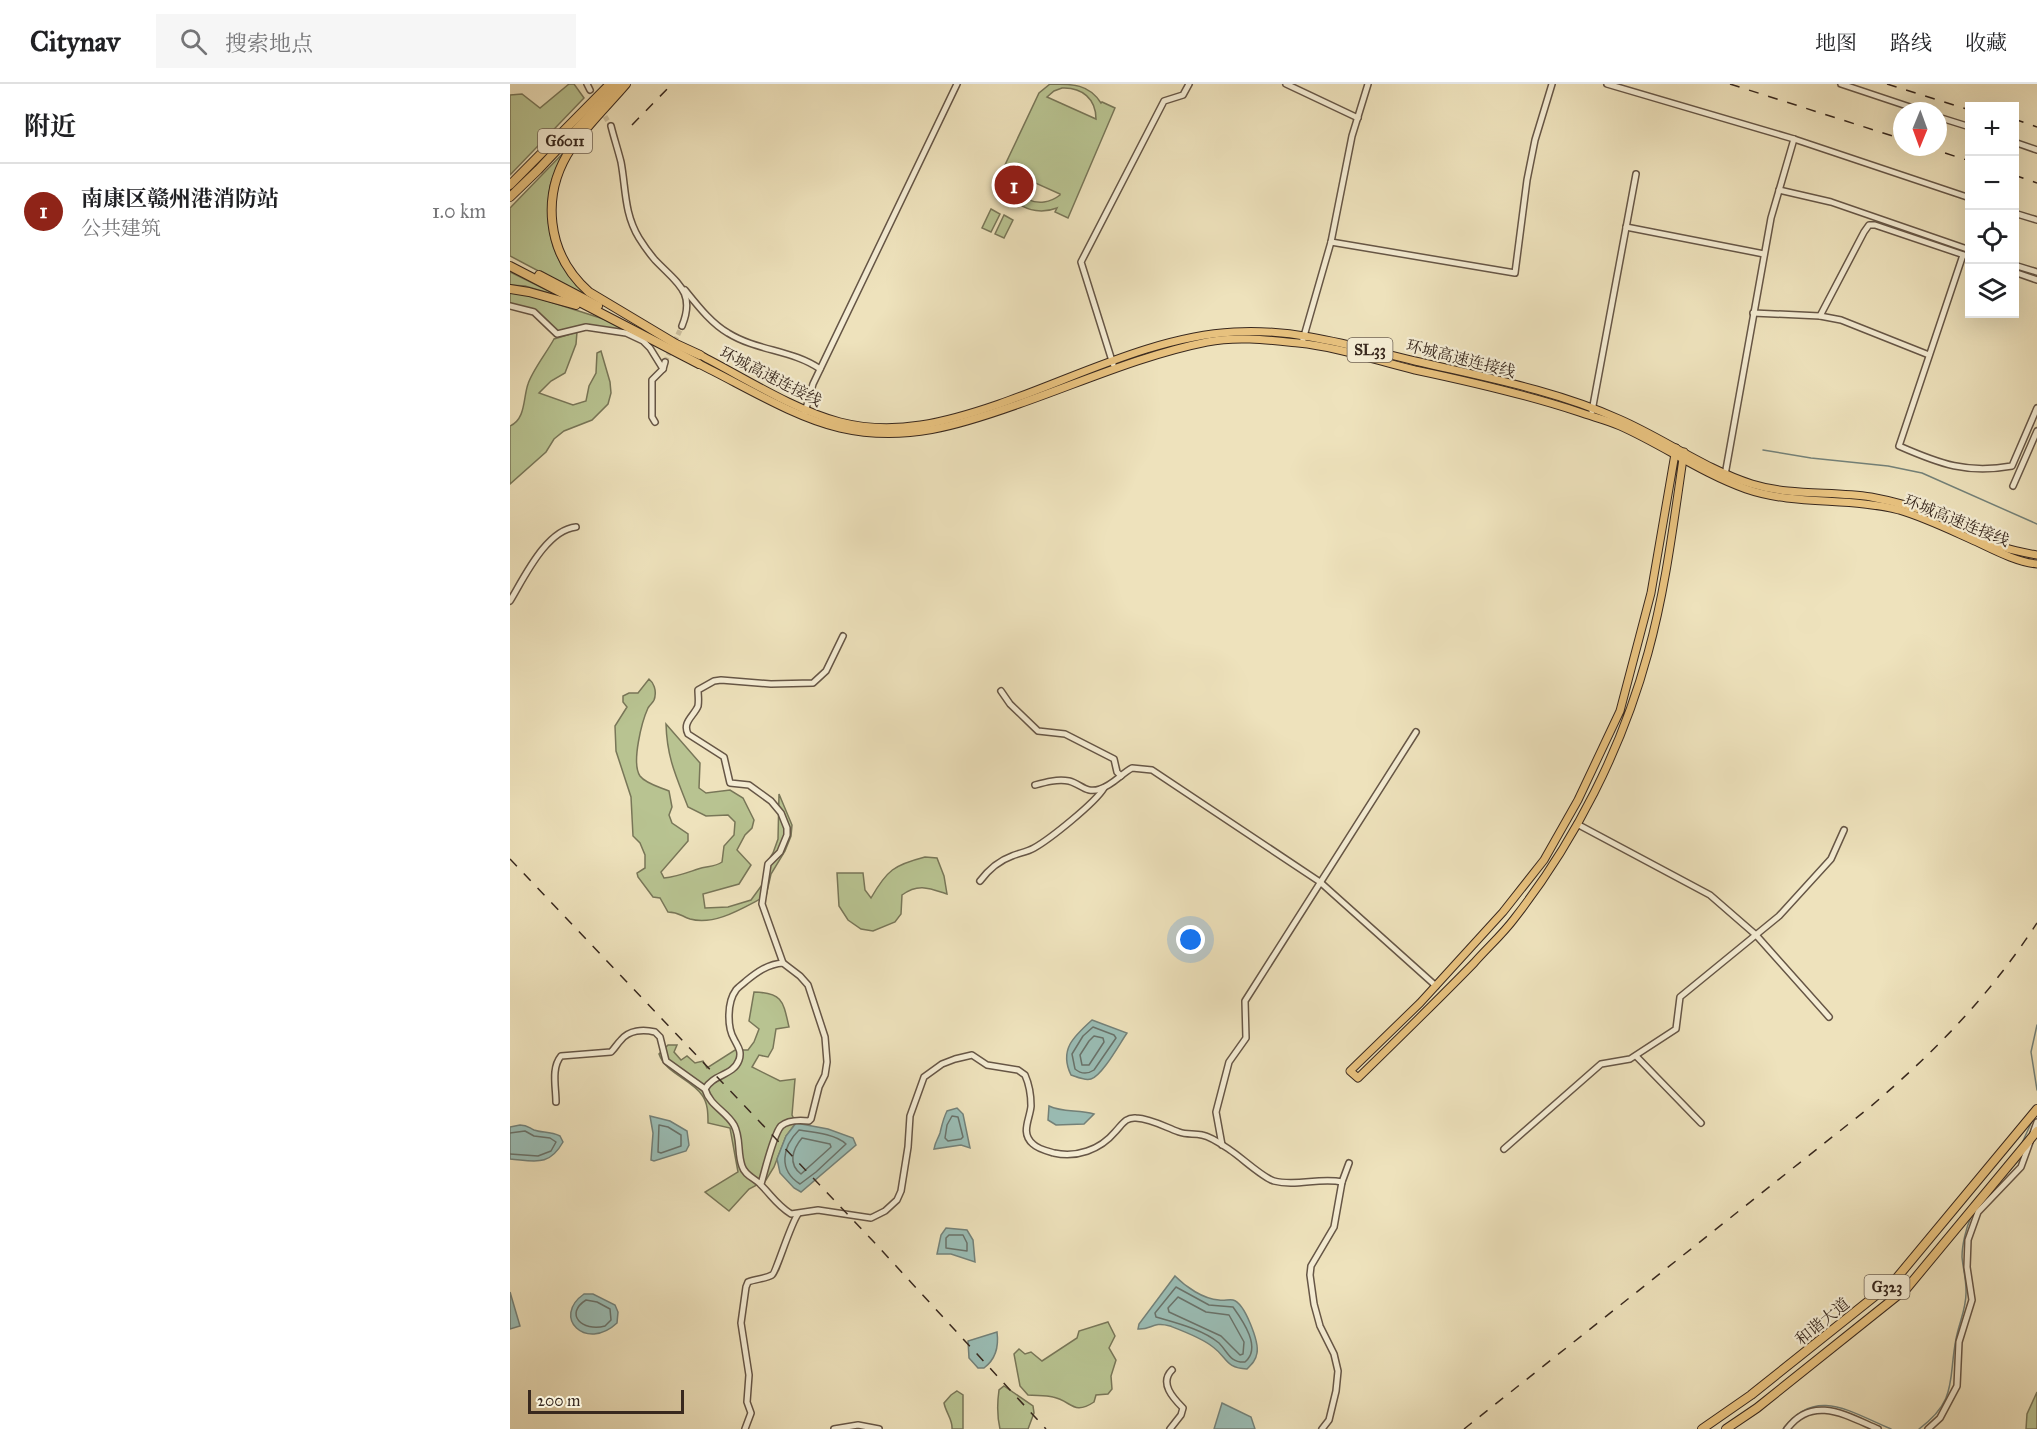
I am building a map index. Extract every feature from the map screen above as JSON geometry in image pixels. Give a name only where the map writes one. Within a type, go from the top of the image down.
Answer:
[{"type":"highway","name":"G6011","points":[[510,184],[610,84]]},
{"type":"highway","name":"G6011","points":[[510,196],[538,170],[619,84]]},
{"type":"highway","points":[[626,84],[572,147],[560,172],[554,188],[552,204],[552,223],[557,248],[577,281],[607,304],[676,344],[700,355]]},
{"type":"highway","points":[[510,260],[599,306],[636,321]]},
{"type":"highway","points":[[510,266],[699,364]]},
{"type":"highway","points":[[510,289],[600,312]]},
{"type":"highway","name":"和谐大道","points":[[1702,1429],[1751,1395],[1894,1280],[2037,1109]]},
{"type":"highway","name":"和谐大道","points":[[1726,1429],[1757,1408],[1907,1288],[2037,1131]]},
{"type":"main road","name":"环城高速连接线","points":[[699,364],[843,429],[905,434],[964,424],[1113,364],[1209,341],[1303,339],[1413,369],[1591,412],[1675,451],[1750,490],[1783,498],[1868,503],[1901,511],[1943,526],[1999,553],[2037,564]]},
{"type":"main road","name":"环城高速连接线","points":[[700,355],[805,413]]},
{"type":"main road","points":[[1675,451],[1652,593],[1620,711],[1578,800],[1544,860],[1503,912],[1436,986],[1350,1071],[1358,1078],[1437,1002],[1512,921],[1552,867],[1577,824],[1626,721],[1648,652],[1684,456]]},
{"type":"main road","name":"环城高速连接线","points":[[1725,477],[1785,492],[1870,497],[1903,505],[1947,520],[2002,547],[2037,555]]},
{"type":"street","points":[[805,413],[813,384],[957,84]]},
{"type":"street","points":[[1113,364],[1081,262],[1164,101],[1183,95],[1189,84]]},
{"type":"street","points":[[1286,84],[1358,118]]},
{"type":"street","points":[[1303,339],[1331,242],[1358,118],[1368,84]]},
{"type":"street","points":[[1331,242],[1515,273],[1527,180],[1551,84]]},
{"type":"street","points":[[1607,84],[1794,139],[1965,196]]},
{"type":"street","points":[[1841,84],[1895,102]]},
{"type":"street","points":[[1947,120],[1965,125]]},
{"type":"street","points":[[611,126],[621,162],[624,196],[631,222],[649,253],[678,282],[703,312],[728,333],[764,348],[795,356],[820,369]]},
{"type":"street","points":[[1725,477],[1771,219],[1794,139]]},
{"type":"street","points":[[2019,144],[2037,150]]},
{"type":"street","points":[[1591,412],[1636,174]]},
{"type":"street","points":[[1779,190],[1831,202],[1965,248]]},
{"type":"street","points":[[2019,215],[2037,220]]},
{"type":"street","points":[[1820,316],[1869,225],[1875,225],[1963,255],[1899,446],[1932,461],[1974,470],[2012,466],[2037,408]]},
{"type":"street","points":[[1626,227],[1764,254]]},
{"type":"street","points":[[2019,267],[2037,272]]},
{"type":"street","points":[[2019,274],[2037,280]]},
{"type":"street","points":[[678,282],[687,301],[688,310],[682,326]]},
{"type":"street","points":[[510,306],[534,312],[557,334],[586,327],[616,330],[634,336],[650,348],[663,369]]},
{"type":"street","points":[[1753,313],[1820,316],[1841,320],[1929,355]]},
{"type":"street","points":[[655,422],[652,417],[652,380],[663,369],[665,362]]},
{"type":"street","points":[[2013,486],[2037,431]]},
{"type":"street","points":[[510,601],[539,553],[567,528],[576,527]]},
{"type":"street","points":[[761,1184],[776,1136],[782,1126],[789,1122],[811,1119],[819,1087],[825,1075],[827,1062],[825,1037],[808,985],[783,963],[762,904],[768,864],[780,852],[787,835],[785,820],[771,801],[758,790],[750,786],[730,783],[724,757],[688,734],[686,724],[698,704],[698,690],[714,681],[750,681],[771,684],[817,682],[826,671],[843,636]]},
{"type":"street","points":[[1001,691],[1010,704],[1038,731],[1065,734],[1107,754],[1114,759],[1120,776]]},
{"type":"street","points":[[1222,1145],[1216,1112],[1229,1062],[1246,1038],[1245,1001],[1416,732]]},
{"type":"street","points":[[980,881],[994,865],[1033,849],[1053,835],[1120,776],[1132,768],[1144,768],[1152,770],[1320,882],[1436,986]]},
{"type":"street","points":[[1035,785],[1053,781],[1068,781],[1086,790],[1105,787]]},
{"type":"street","points":[[1577,824],[1710,895],[1756,935],[1829,1017]]},
{"type":"street","points":[[1504,1149],[1600,1064],[1630,1059],[1676,1029],[1680,997],[1779,916],[1831,860],[1844,830]]},
{"type":"street","points":[[705,1089],[711,1080],[727,1073],[739,1060],[741,1052],[730,1029],[729,1011],[735,991],[763,969],[783,963]]},
{"type":"street","points":[[556,1102],[555,1068],[561,1056],[611,1052],[628,1033],[640,1030],[655,1032],[660,1036],[666,1061],[705,1089],[711,1101],[735,1127],[740,1142],[741,1165],[749,1176],[761,1184],[775,1202],[791,1214],[818,1210],[871,1218],[879,1216],[897,1200],[904,1180],[910,1116],[924,1077],[942,1064],[972,1055],[987,1065],[1018,1070],[1025,1075],[1030,1090],[1031,1107],[1026,1124],[1027,1134],[1032,1144],[1048,1151],[1071,1155],[1083,1153],[1108,1139],[1123,1121],[1136,1118],[1164,1125],[1184,1134],[1210,1138],[1272,1181],[1334,1180],[1342,1182]]},
{"type":"street","points":[[1636,1056],[1701,1123]]},
{"type":"street","points":[[1928,1429],[1940,1418],[1957,1386],[1959,1342],[1972,1300],[1967,1267],[1968,1240],[1978,1212],[2021,1167],[2037,1122]]},
{"type":"street","points":[[1322,1429],[1329,1420],[1338,1371],[1334,1354],[1320,1326],[1310,1275],[1311,1266],[1334,1227],[1342,1182],[1349,1162]]},
{"type":"street","points":[[745,1429],[751,1413],[747,1402],[749,1375],[741,1323],[746,1287],[748,1282],[768,1277],[776,1271],[787,1234],[798,1214]]},
{"type":"street","points":[[1170,1429],[1181,1415],[1183,1408],[1173,1398],[1167,1386],[1166,1380],[1172,1370]]},
{"type":"street","points":[[1787,1429],[1803,1414],[1820,1409],[1836,1411],[1878,1429]]},
{"type":"street","points":[[834,1429],[858,1425],[879,1429]]},
{"type":"green space","points":[[569,84],[574,84],[584,98],[510,175],[510,95],[522,94],[540,108]]},
{"type":"green space","points":[[1050,84],[1080,86],[1091,92],[1101,103],[1115,108],[1068,218],[1055,212],[1057,208],[1036,211],[1018,203],[1011,196],[1004,178],[1004,167],[1039,93]],"holes":[[[1062,88],[1082,92],[1091,100],[1096,119],[1047,97]],[[1011,172],[1060,194],[1060,195],[1044,202],[1028,200],[1016,189]]]},
{"type":"green space","points":[[567,149],[550,187],[548,211],[551,239],[555,252],[568,273],[597,302],[510,256],[510,208]]},
{"type":"green space","points":[[991,209],[1000,214],[991,232],[982,228]]},
{"type":"green space","points":[[1004,215],[1013,220],[1004,238],[995,234]]},
{"type":"green space","points":[[510,272],[559,296],[525,286],[510,285]]},
{"type":"green space","points":[[514,292],[616,323],[626,328],[626,333],[586,327],[557,334],[534,312],[510,306],[510,293]]},
{"type":"green space","points":[[577,332],[576,344],[565,373],[551,381],[539,393],[573,405],[586,401],[589,386],[596,373],[597,353],[601,351],[610,382],[611,393],[608,404],[592,420],[564,431],[554,439],[546,452],[510,484],[510,426],[519,418],[530,379],[554,339]]},
{"type":"green space","points":[[649,679],[654,687],[655,698],[648,708],[640,732],[637,752],[638,770],[640,776],[646,781],[669,791],[672,807],[669,815],[672,823],[688,834],[688,841],[661,872],[664,878],[722,862],[724,846],[734,835],[735,822],[728,815],[706,816],[688,807],[670,757],[666,724],[700,763],[699,788],[706,793],[730,790],[743,798],[754,820],[752,828],[745,835],[737,850],[751,865],[739,884],[703,894],[705,908],[728,907],[751,900],[762,885],[766,864],[778,839],[779,794],[792,825],[791,836],[785,851],[771,874],[766,896],[720,918],[690,919],[668,912],[660,898],[653,897],[638,877],[637,873],[645,868],[645,855],[640,843],[633,836],[631,797],[616,751],[615,726],[627,707],[623,702],[623,696],[638,693]]},
{"type":"green space","points":[[925,857],[937,858],[944,876],[947,894],[924,888],[908,891],[902,895],[901,914],[895,922],[873,931],[861,929],[848,920],[839,906],[837,873],[863,873],[865,890],[871,898],[892,870]]},
{"type":"green space","points":[[754,992],[771,994],[780,1000],[789,1027],[776,1029],[773,1048],[768,1057],[759,1055],[752,1067],[780,1081],[795,1079],[792,1115],[796,1123],[786,1136],[774,1167],[766,1180],[749,1189],[729,1211],[705,1192],[738,1172],[730,1128],[708,1123],[707,1105],[702,1095],[667,1066],[659,1054],[668,1045],[677,1045],[674,1052],[681,1060],[687,1056],[695,1063],[703,1061],[707,1068],[735,1050],[748,1050],[759,1029],[749,1021]]},
{"type":"green space","points":[[1108,1322],[1115,1336],[1109,1348],[1116,1360],[1111,1376],[1112,1389],[1108,1394],[1096,1395],[1094,1402],[1077,1408],[1053,1397],[1028,1395],[1020,1386],[1014,1354],[1019,1349],[1025,1354],[1031,1352],[1042,1361],[1077,1338],[1079,1331]]},
{"type":"green space","points":[[1004,1386],[1033,1406],[1034,1413],[1028,1429],[1000,1429],[998,1395],[999,1390]]},
{"type":"green space","points":[[957,1391],[963,1395],[963,1429],[952,1429],[944,1403]]},
{"type":"green space","points":[[2037,1392],[2037,1429],[2026,1429],[2027,1414]]},
{"type":"water","points":[[1092,1020],[1127,1033],[1100,1072],[1095,1077],[1086,1080],[1071,1075],[1067,1051],[1074,1038]]},
{"type":"water","points":[[1049,1106],[1060,1110],[1094,1114],[1084,1124],[1056,1125],[1048,1120]]},
{"type":"water","points":[[957,1108],[963,1114],[970,1148],[961,1145],[934,1149],[947,1111]]},
{"type":"water","points":[[650,1116],[670,1121],[687,1131],[689,1145],[686,1151],[651,1160],[653,1133]]},
{"type":"water","points":[[796,1123],[828,1129],[853,1138],[856,1145],[801,1192],[780,1173],[777,1159],[786,1136]]},
{"type":"water","points":[[520,1125],[556,1134],[563,1142],[558,1150],[541,1161],[510,1159],[510,1127]]},
{"type":"water","points":[[946,1228],[967,1230],[973,1240],[975,1262],[951,1254],[937,1254],[941,1235]]},
{"type":"water","points":[[1175,1276],[1201,1295],[1213,1299],[1233,1300],[1242,1308],[1256,1340],[1257,1348],[1256,1358],[1247,1369],[1235,1367],[1209,1344],[1170,1326],[1159,1324],[1138,1329],[1139,1324]]},
{"type":"water","points":[[510,1292],[520,1326],[510,1329]]},
{"type":"water","points":[[584,1294],[593,1294],[615,1305],[618,1312],[617,1323],[605,1331],[594,1334],[584,1333],[576,1328],[571,1312],[575,1303]]},
{"type":"water","points":[[997,1332],[998,1343],[994,1357],[984,1368],[978,1368],[969,1358],[968,1341]]},
{"type":"water","points":[[1222,1403],[1251,1417],[1255,1429],[1214,1429]]},
{"type":"waterway","points":[[1763,450],[1811,458],[1888,466],[1922,473],[2037,524]]},
{"type":"waterway","points":[[2037,1025],[2031,1052],[2037,1090]]},
{"type":"waterway","points":[[2022,1143],[2033,1119]]},
{"type":"waterway","points":[[1998,1184],[2018,1161]]},
{"type":"waterway","points":[[1919,1429],[1940,1408],[1949,1388],[1956,1339],[1966,1297],[1962,1252],[1971,1217]]},
{"type":"waterway","points":[[1783,1429],[1795,1416],[1808,1408],[1821,1406],[1834,1406],[1848,1410],[1891,1429]]},
{"type":"tunnel","points":[[601,110],[611,126]]},
{"type":"tunnel","points":[[665,362],[682,326]]},
{"type":"railway","points":[[632,125],[672,84]]},
{"type":"railway","points":[[1730,84],[1893,136]]},
{"type":"railway","points":[[1887,84],[1965,108]]},
{"type":"railway","points":[[2019,121],[2037,127]]},
{"type":"railway","points":[[1947,154],[1965,159]]},
{"type":"railway","points":[[2019,177],[2037,183]]},
{"type":"railway","points":[[510,859],[873,1241],[1046,1429]]},
{"type":"railway","points":[[1464,1429],[1894,1086],[1961,1021],[2000,975],[2037,923]]},
{"type":"place","name":"南康区赣州港消防站","points":[[1014,185]]}]
